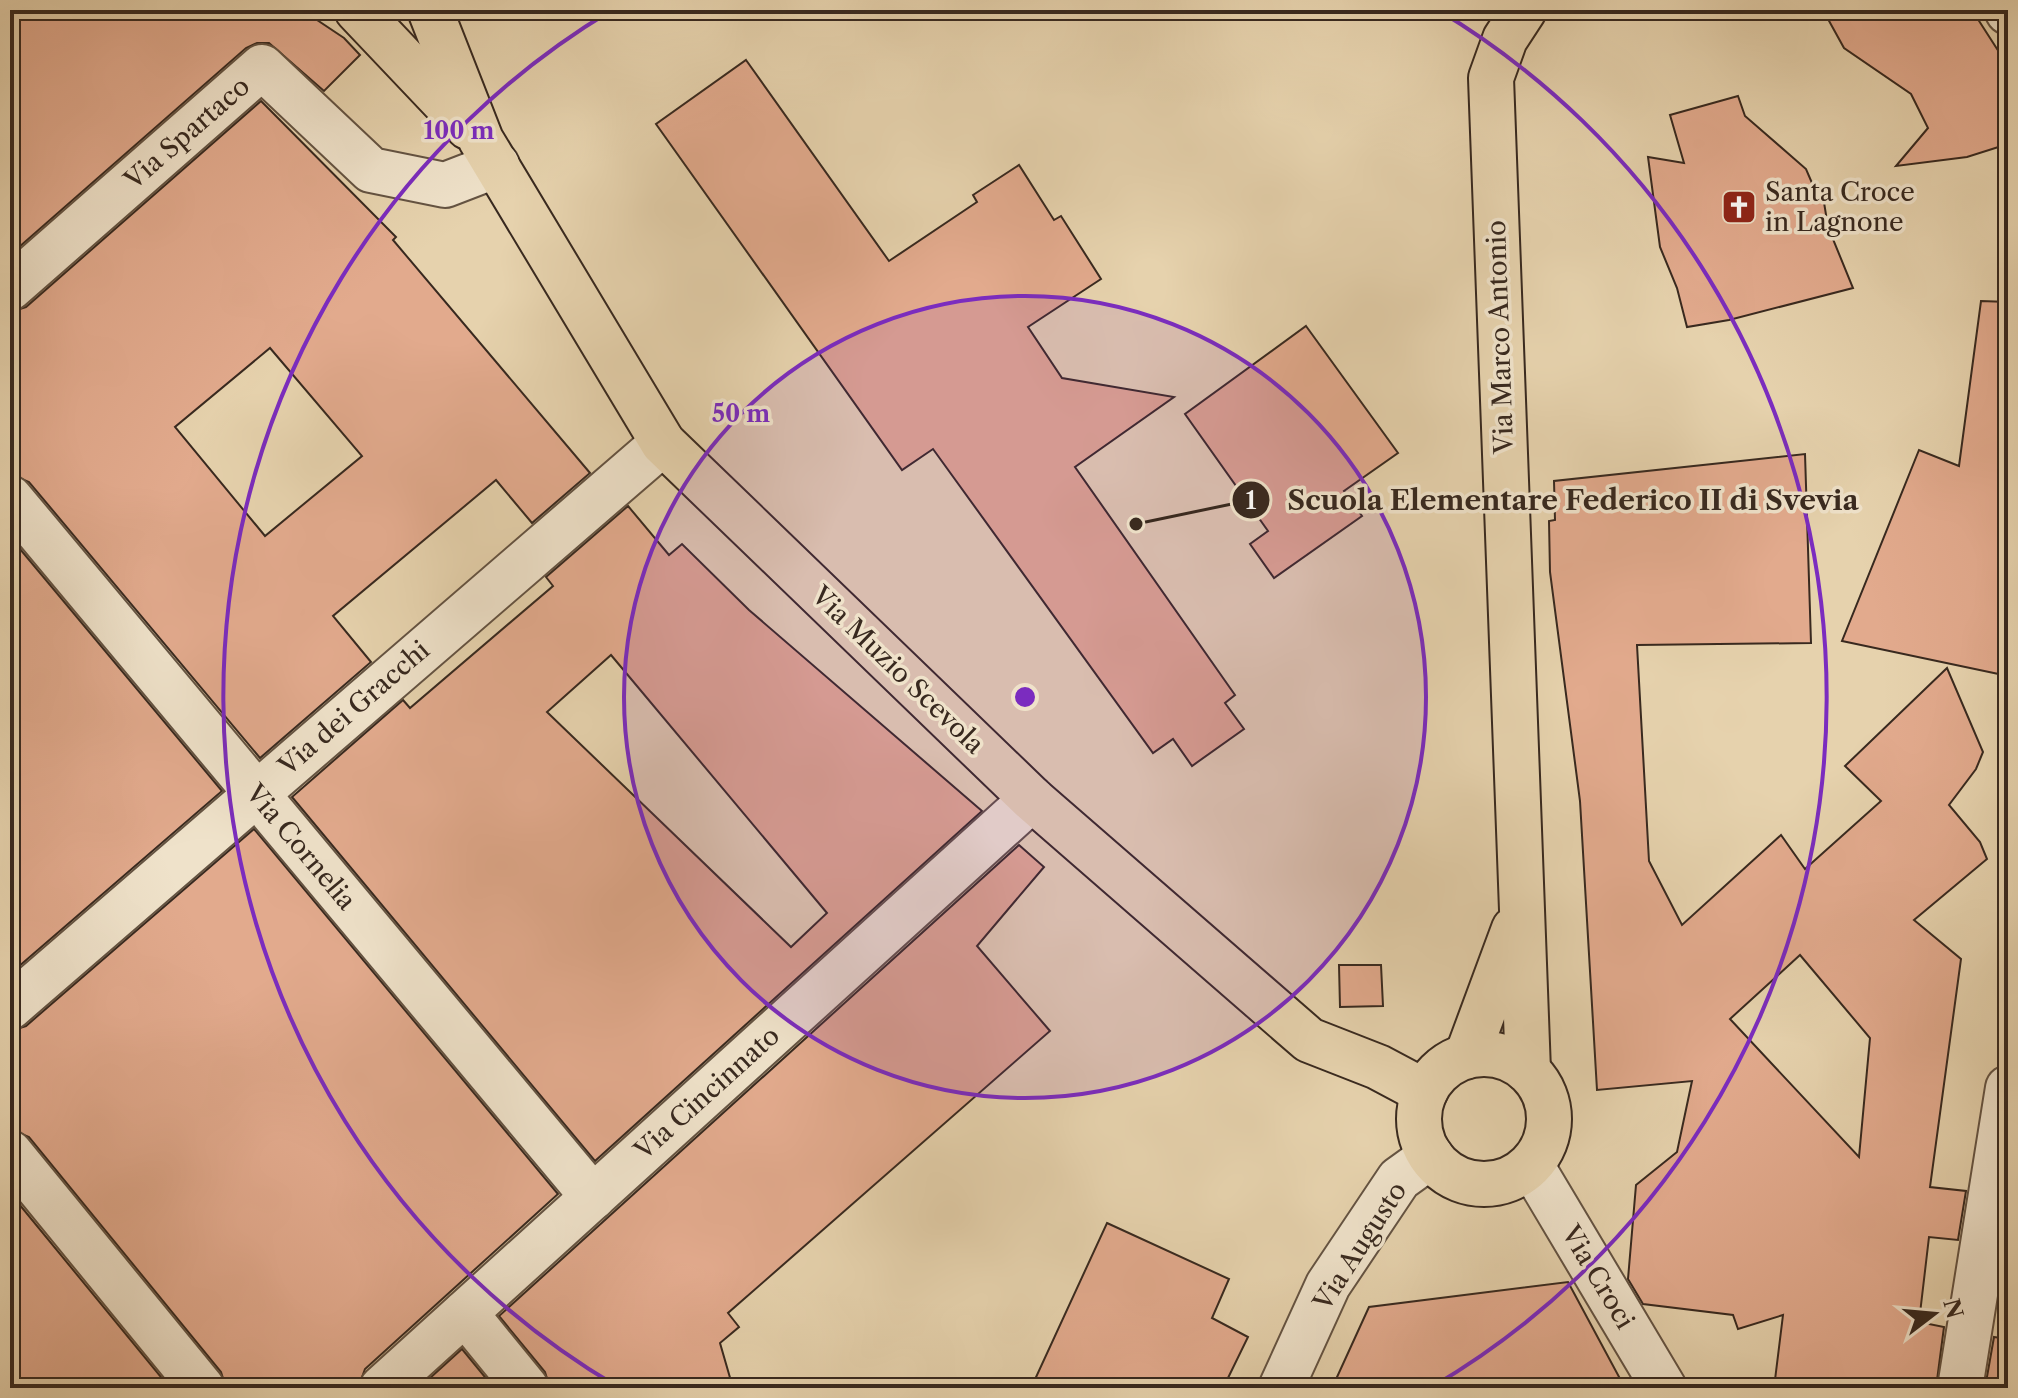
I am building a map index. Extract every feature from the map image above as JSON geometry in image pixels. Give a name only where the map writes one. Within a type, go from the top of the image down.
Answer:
[{"type":"main road","name":"Via Muzio Scevola","points":[[357,10],[489,152]]},
{"type":"main road","name":"Via Muzio Scevola","points":[[430,10],[489,152],[663,443],[1032,799],[1309,1040],[1378,1067],[1425,1092]]},
{"type":"main road","name":"Via Marco Antonio","points":[[1524,10],[1505,39],[1491,78],[1528,1071]]},
{"type":"main road","name":"Via Marco Antonio","points":[[1467,1056],[1521,912]]},
{"type":"main road","points":[[1488,1054],[1510,1059],[1528,1071],[1542,1088],[1548,1107],[1549,1128],[1543,1148],[1531,1165],[1507,1180],[1479,1185],[1460,1180],[1443,1170],[1431,1156],[1421,1135],[1419,1113],[1425,1092],[1435,1075],[1467,1056],[1488,1054]]},
{"type":"street","name":"Via Spartaco","points":[[10,288],[262,67],[371,170],[445,185],[489,152]]},
{"type":"street","name":"Via dei Gracchi","points":[[10,1007],[663,443]]},
{"type":"street","name":"Via Cornelia","points":[[10,498],[593,1197]]},
{"type":"street","name":"Via Cincinnato","points":[[382,1388],[1032,799]]},
{"type":"street","points":[[1960,1388],[2008,1088]]},
{"type":"street","points":[[10,1153],[202,1388]]},
{"type":"street","name":"Via Augusto","points":[[1281,1388],[1328,1285],[1399,1179],[1431,1156]]},
{"type":"street","name":"Via Croci","points":[[1531,1165],[1664,1388]]},
{"type":"street","points":[[465,1313],[526,1388]]},
{"type":"building","points":[[10,10],[302,10],[344,38],[360,55],[324,91],[269,43],[257,43],[246,48],[10,255]]},
{"type":"building","points":[[1823,10],[1972,10],[2008,66],[2008,144],[1967,157],[1896,166],[1928,128],[1911,94],[1844,48]]},
{"type":"building","points":[[746,60],[889,261],[977,202],[973,195],[1019,165],[1054,220],[1061,216],[1101,279],[1028,327],[1062,378],[1174,397],[1075,467],[1235,695],[1225,703],[1244,729],[1192,766],[1173,739],[1153,753],[933,449],[902,470],[656,124]]},
{"type":"building","name":"Santa Croce in Lagnone","points":[[1738,96],[1745,116],[1806,169],[1812,183],[1822,190],[1828,227],[1853,288],[1729,320],[1687,327],[1677,288],[1660,247],[1648,157],[1684,163],[1670,115]]},
{"type":"building","points":[[261,101],[396,237],[393,240],[590,473],[532,523],[496,480],[333,616],[371,662],[260,758],[29,482],[10,474],[10,312],[26,307]],"holes":[[[270,348],[362,456],[265,536],[175,427]]]},
{"type":"building","points":[[1981,301],[2008,302],[2008,676],[1842,641],[1919,450],[1959,466]]},
{"type":"building","points":[[1306,326],[1398,453],[1344,491],[1362,516],[1274,578],[1250,544],[1268,531],[1185,414]]},
{"type":"building","points":[[1805,454],[1811,643],[1637,645],[1649,861],[1682,925],[1781,835],[1805,869],[1881,801],[1845,766],[1947,668],[1983,752],[1976,769],[1949,805],[1980,842],[1987,859],[1914,920],[1961,959],[1930,1187],[1966,1191],[1958,1240],[1929,1237],[1919,1322],[1944,1327],[1936,1388],[1774,1388],[1783,1315],[1738,1329],[1733,1315],[1643,1304],[1628,1279],[1636,1185],[1677,1152],[1692,1081],[1597,1090],[1580,801],[1550,572],[1549,521],[1555,520],[1554,481]],"holes":[[[1800,955],[1870,1038],[1859,1157],[1730,1019]]]},
{"type":"building","points":[[628,506],[669,555],[682,544],[749,610],[982,811],[595,1161],[292,797],[403,700],[410,708],[553,586],[546,577]],"holes":[[[611,655],[827,913],[791,947],[547,712]]]},
{"type":"building","points":[[10,537],[222,791],[10,974]]},
{"type":"building","points":[[254,829],[558,1194],[365,1369],[358,1388],[226,1388],[221,1372],[29,1137],[10,1129],[10,1031],[26,1026]]},
{"type":"building","points":[[1019,845],[1044,867],[977,946],[1050,1031],[728,1313],[739,1327],[720,1343],[733,1388],[550,1388],[545,1372],[499,1316]]},
{"type":"building","points":[[1339,965],[1381,965],[1383,1006],[1340,1007]]},
{"type":"building","points":[[10,1193],[170,1388],[10,1388]]},
{"type":"building","points":[[1107,1223],[1229,1279],[1212,1318],[1248,1337],[1227,1380],[1217,1388],[1031,1388]]},
{"type":"building","points":[[1568,1282],[1625,1388],[1332,1388],[1369,1307]]},
{"type":"building","points":[[1994,1337],[2008,1339],[2008,1388],[1985,1388]]},
{"type":"building","points":[[462,1349],[494,1388],[419,1388]]},
{"type":"place","name":"Santa Croce in Lagnone","points":[[1739,207]]},
{"type":"place","name":"Scuola Elementare Federico II di Svevia","points":[[1136,524]]}]
